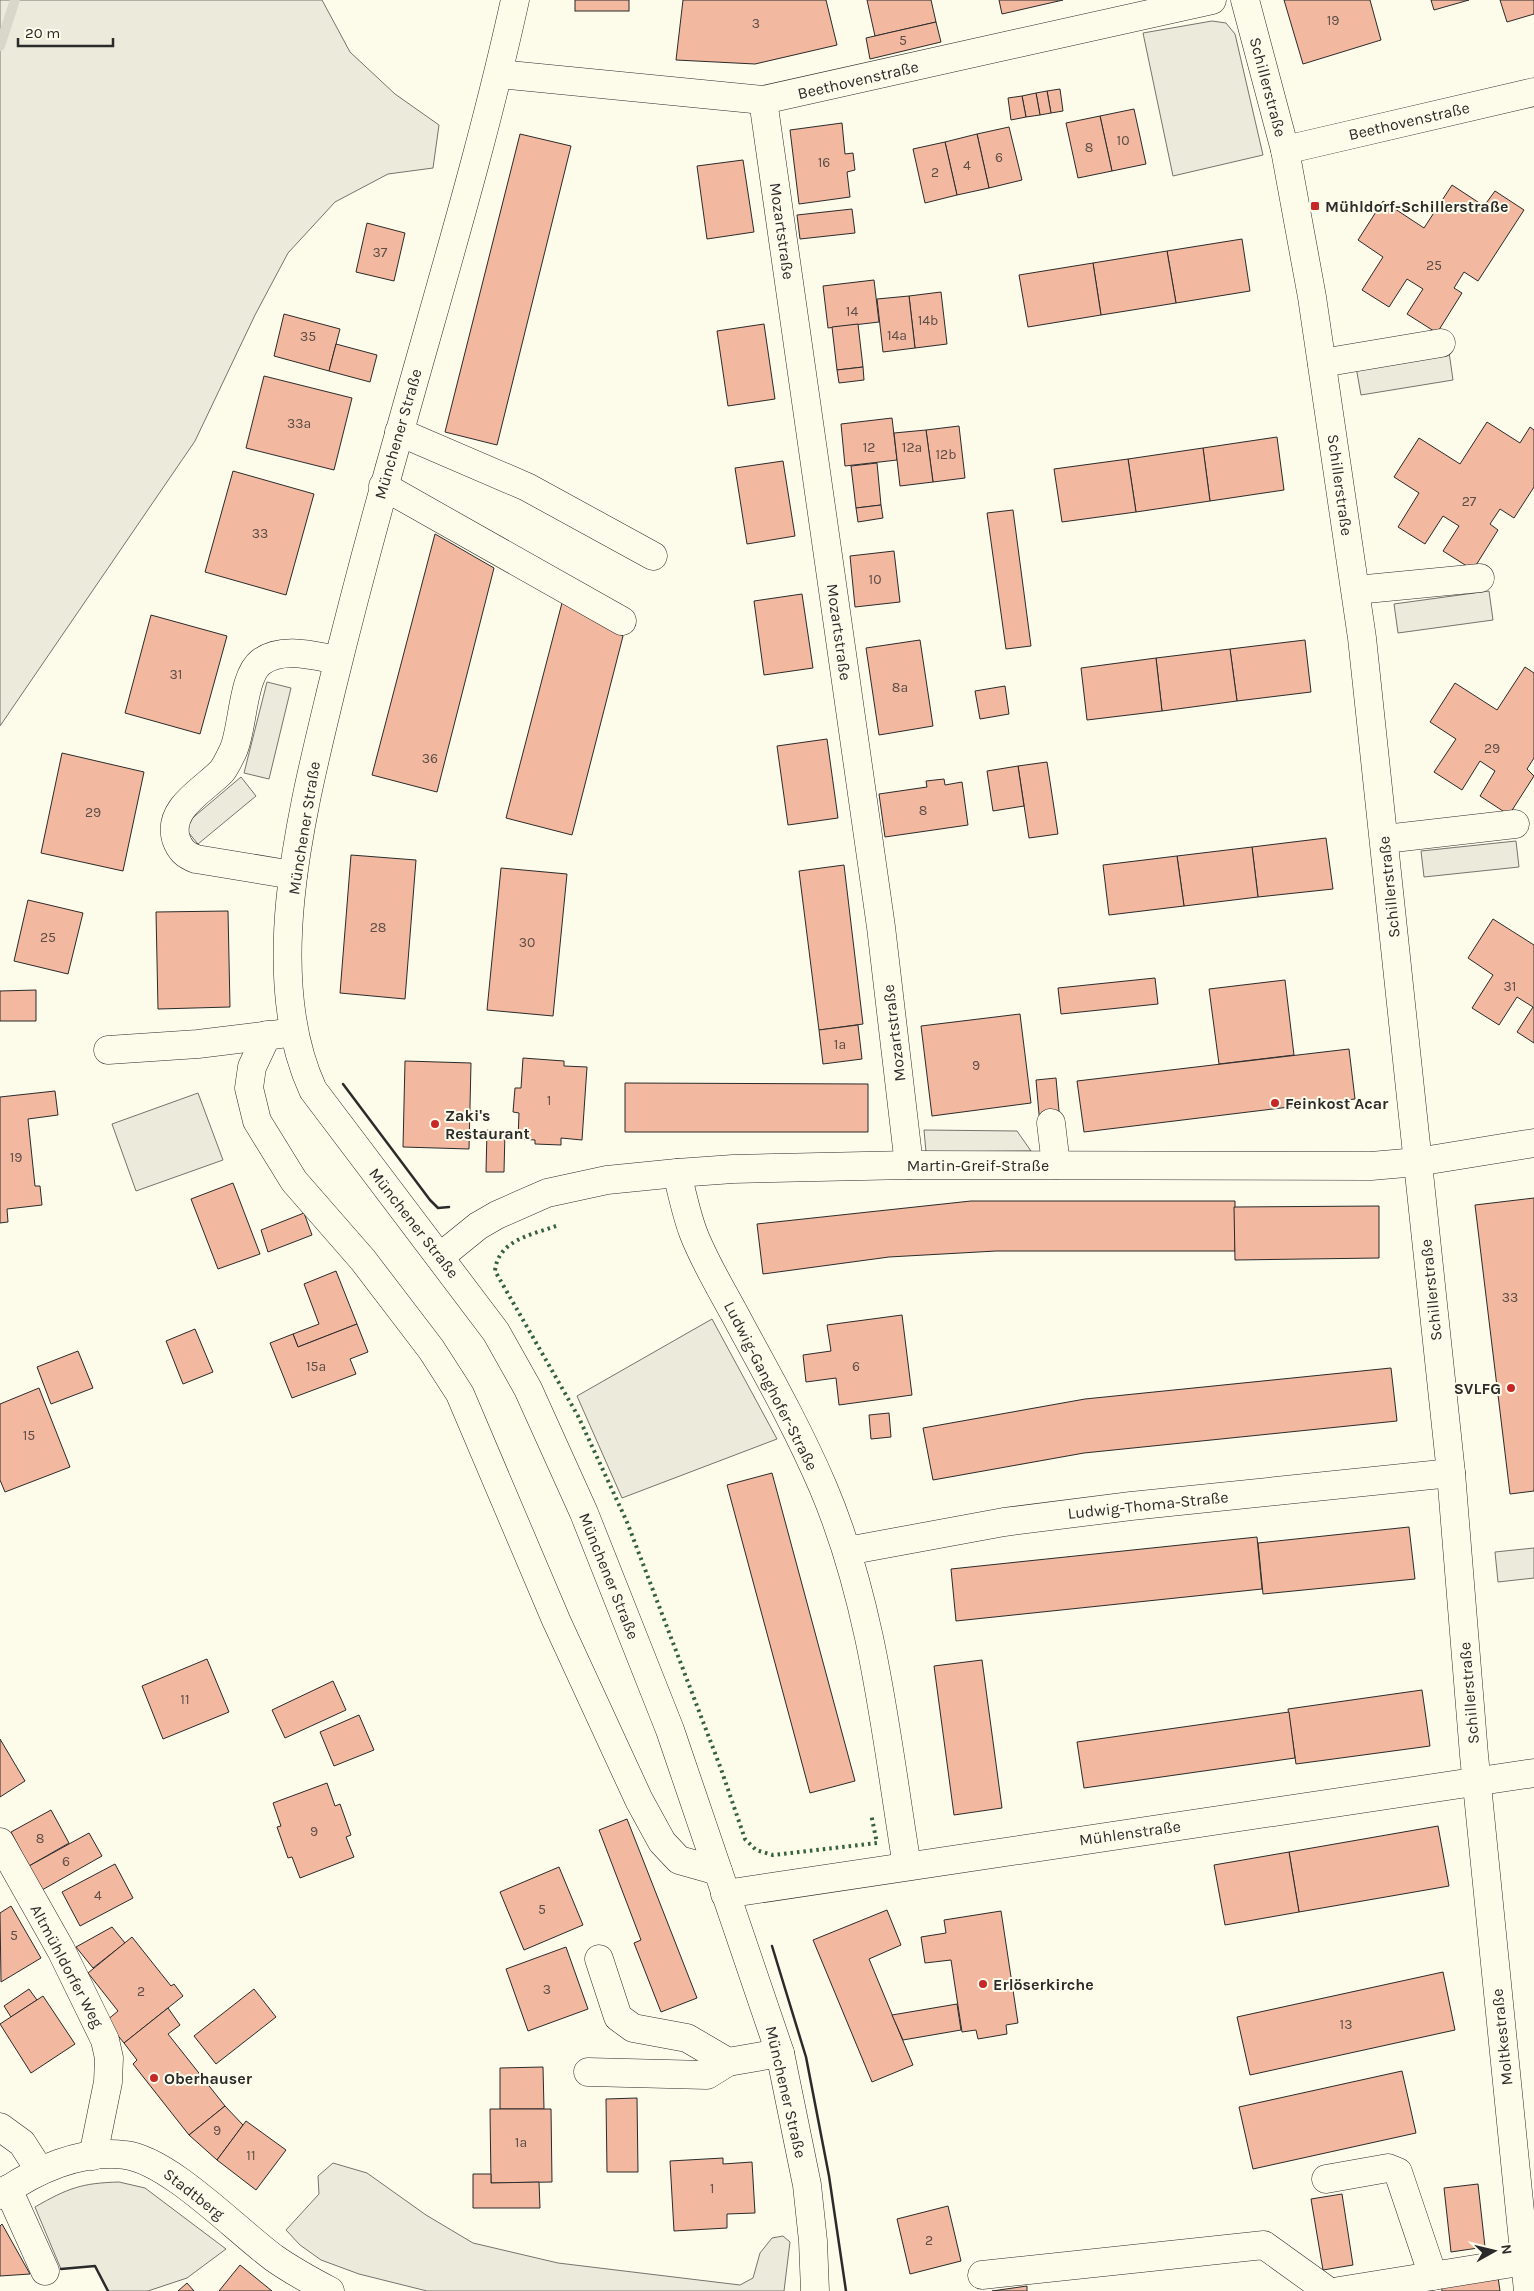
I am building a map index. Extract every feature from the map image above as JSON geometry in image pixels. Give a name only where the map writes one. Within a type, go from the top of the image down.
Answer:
[{"type":"street","name":"Münchener Straße","points":[[515,0],[499,74],[384,486],[338,660],[310,778],[292,874],[287,966],[289,1005],[281,1034],[304,1071],[313,1090],[398,1204],[441,1256],[496,1332],[558,1453],[622,1604],[670,1730],[780,2053],[807,2185],[813,2241],[815,2291]]},
{"type":"street","name":"Beethovenstraße","points":[[499,74],[764,100],[1212,0]]},
{"type":"street","name":"Schillerstraße","points":[[1244,0],[1285,150],[1322,363],[1356,590],[1384,840],[1416,1162],[1451,1473],[1476,1783]]},
{"type":"street","name":"Beethovenstraße","points":[[1285,150],[1534,92]]},
{"type":"street","name":"Mozartstraße","points":[[764,100],[881,927],[909,1165]]},
{"type":"street","points":[[1322,363],[1441,343]]},
{"type":"street","points":[[399,432],[527,487],[653,556]]},
{"type":"street","points":[[384,486],[622,620]]},
{"type":"street","points":[[1356,590],[1480,578]]},
{"type":"street","points":[[292,874],[196,859],[185,855],[178,844],[174,831],[175,819],[184,806],[223,770],[234,749],[248,683],[260,662],[277,654],[297,654],[338,660]]},
{"type":"street","points":[[1384,840],[1515,824]]},
{"type":"street","points":[[108,1050],[198,1044],[281,1034]]},
{"type":"street","points":[[281,1034],[252,1066],[249,1088],[257,1121],[294,1181],[363,1260],[432,1349],[460,1394],[556,1620],[639,1800],[662,1842],[679,1860],[722,1882]]},
{"type":"street","points":[[1051,1123],[1056,1165]]},
{"type":"street","name":"Martin-Greif-Straße","points":[[441,1256],[478,1226],[497,1215],[547,1193],[608,1180],[733,1170],[909,1165],[1371,1166],[1416,1162],[1534,1143]]},
{"type":"street","name":"Ludwig-Ganghofer-Straße","points":[[677,1173],[694,1233],[720,1286],[788,1410],[823,1488],[848,1551],[861,1598],[874,1667],[907,1866]]},
{"type":"street","name":"Ludwig-Thoma-Straße","points":[[848,1551],[1004,1522],[1131,1506],[1451,1473]]},
{"type":"street","name":"Mühlenstraße","points":[[722,1882],[907,1866],[1534,1773]]},
{"type":"street","name":"Moltkestraße","points":[[1476,1783],[1528,2291]]},
{"type":"street","name":"Altmühldorfer Weg","points":[[0,1842],[61,1950],[105,2040],[109,2058],[108,2082],[93,2156]]},
{"type":"street","points":[[599,1959],[618,2017],[633,2028],[687,2038],[728,2062]]},
{"type":"street","points":[[588,2072],[707,2075],[728,2062],[780,2053]]},
{"type":"street","points":[[0,2127],[22,2143],[40,2170]]},
{"type":"street","name":"Stadtberg","points":[[4,2192],[40,2170],[93,2156],[124,2155],[156,2166],[169,2174],[274,2258],[330,2291]]},
{"type":"street","points":[[1326,2179],[1388,2168],[1398,2172],[1433,2276]]},
{"type":"street","points":[[4,2192],[45,2271]]},
{"type":"street","points":[[982,2275],[1264,2245],[1328,2291]]},
{"type":"street","points":[[1339,2291],[1526,2261]]},
{"type":"shaded area","points":[[0,0],[322,0],[350,52],[395,94],[439,125],[433,168],[388,174],[335,202],[288,253],[255,315],[195,441],[0,726]]},
{"type":"shaded area","points":[[1212,21],[1226,23],[1235,34],[1263,155],[1173,176],[1143,33]]},
{"type":"shaded area","points":[[1449,352],[1453,380],[1361,395],[1356,367]]},
{"type":"shaded area","points":[[1489,591],[1493,620],[1398,633],[1394,604]]},
{"type":"shaded area","points":[[267,682],[291,688],[269,779],[244,773]]},
{"type":"shaded area","points":[[241,777],[256,796],[198,844],[183,826]]},
{"type":"shaded area","points":[[1516,841],[1519,867],[1424,877],[1421,851]]},
{"type":"shaded area","points":[[198,1093],[223,1160],[136,1191],[112,1124]]},
{"type":"shaded area","points":[[924,1130],[1017,1131],[1031,1151],[926,1152]]},
{"type":"shaded area","points":[[712,1319],[777,1439],[622,1498],[577,1396]]},
{"type":"shaded area","points":[[1534,1548],[1534,1578],[1498,1582],[1495,1552]]},
{"type":"shaded area","points":[[333,2163],[367,2173],[426,2215],[473,2243],[558,2263],[740,2285],[753,2278],[760,2253],[772,2238],[783,2236],[790,2242],[784,2291],[427,2291],[359,2274],[321,2260],[300,2245],[286,2230],[319,2194],[318,2176]]},
{"type":"shaded area","points":[[119,2182],[145,2188],[226,2249],[187,2278],[148,2291],[108,2291],[95,2266],[61,2269],[35,2207],[66,2191],[85,2185]]},
{"type":"building","points":[[575,0],[629,0],[629,11],[575,11]]},
{"type":"building","points":[[683,0],[826,0],[837,45],[755,64],[676,60]]},
{"type":"building","points":[[867,0],[931,0],[936,22],[875,36]]},
{"type":"building","points":[[999,0],[1063,0],[1002,14]]},
{"type":"building","points":[[1284,0],[1370,0],[1381,40],[1303,64]]},
{"type":"building","points":[[1431,0],[1469,0],[1434,10]]},
{"type":"building","points":[[1500,0],[1534,0],[1534,14],[1507,22]]},
{"type":"building","points":[[936,22],[941,42],[870,59],[866,38]]},
{"type":"building","points":[[1060,89],[1063,111],[1051,113],[1047,91]]},
{"type":"building","points":[[1047,91],[1051,113],[1040,115],[1036,93]]},
{"type":"building","points":[[1036,93],[1040,115],[1026,117],[1022,96]]},
{"type":"building","points":[[1022,96],[1026,117],[1011,120],[1008,98]]},
{"type":"building","points":[[1134,109],[1146,164],[1112,171],[1100,116]]},
{"type":"building","points":[[1100,116],[1112,171],[1078,178],[1066,123]]},
{"type":"building","points":[[842,123],[845,154],[853,153],[855,170],[847,172],[850,197],[799,204],[790,130]]},
{"type":"building","points":[[1009,127],[1022,180],[989,188],[977,134]]},
{"type":"building","points":[[520,134],[571,146],[497,445],[445,432]]},
{"type":"building","points":[[977,134],[989,188],[957,195],[945,142]]},
{"type":"building","points":[[945,142],[957,195],[925,203],[913,149]]},
{"type":"building","points":[[743,160],[754,232],[707,239],[697,166]]},
{"type":"building","points":[[1452,185],[1484,206],[1495,191],[1524,210],[1478,281],[1464,272],[1454,288],[1462,293],[1437,333],[1407,314],[1423,289],[1407,279],[1389,307],[1362,290],[1383,257],[1358,240],[1383,201],[1424,228]]},
{"type":"building","points":[[852,209],[855,233],[800,239],[797,215]]},
{"type":"building","points":[[367,223],[405,233],[394,281],[356,272]]},
{"type":"building","points":[[1242,239],[1250,291],[1176,303],[1167,251]]},
{"type":"building","points":[[1167,251],[1176,303],[1101,315],[1093,263]]},
{"type":"building","points":[[1093,263],[1101,315],[1028,327],[1019,275]]},
{"type":"building","points":[[874,280],[879,322],[828,328],[823,286]]},
{"type":"building","points":[[941,292],[947,344],[915,348],[909,296]]},
{"type":"building","points":[[909,296],[915,348],[883,352],[877,299]]},
{"type":"building","points":[[284,314],[340,329],[329,371],[274,356]]},
{"type":"building","points":[[764,324],[775,399],[728,406],[717,331]]},
{"type":"building","points":[[858,324],[863,367],[837,370],[832,327]]},
{"type":"building","points":[[336,344],[377,355],[370,382],[329,371]]},
{"type":"building","points":[[863,367],[864,380],[839,383],[837,370]]},
{"type":"building","points":[[264,376],[352,398],[334,470],[246,448]]},
{"type":"building","points":[[892,418],[897,460],[845,466],[841,424]]},
{"type":"building","points":[[1487,422],[1520,443],[1530,427],[1534,430],[1534,487],[1514,518],[1500,509],[1490,524],[1498,530],[1473,570],[1443,551],[1459,526],[1443,516],[1425,544],[1398,527],[1419,493],[1394,477],[1419,438],[1460,464]]},
{"type":"building","points":[[959,426],[965,478],[933,482],[926,430]]},
{"type":"building","points":[[926,430],[933,482],[900,486],[894,433]]},
{"type":"building","points":[[1277,437],[1284,490],[1210,501],[1203,448]]},
{"type":"building","points":[[1203,448],[1210,501],[1136,512],[1128,459]]},
{"type":"building","points":[[1128,459],[1136,512],[1062,522],[1054,469]]},
{"type":"building","points":[[783,461],[795,536],[747,544],[735,468]]},
{"type":"building","points":[[877,463],[881,505],[856,508],[851,466]]},
{"type":"building","points":[[233,471],[314,494],[286,595],[205,572]]},
{"type":"building","points":[[881,505],[883,518],[858,522],[856,508]]},
{"type":"building","points":[[1013,510],[1031,646],[1006,649],[987,513]]},
{"type":"building","points":[[435,534],[494,568],[437,792],[372,775]]},
{"type":"building","points":[[894,551],[900,602],[855,607],[850,556]]},
{"type":"building","points":[[802,594],[813,668],[764,675],[754,601]]},
{"type":"building","points":[[563,599],[623,636],[572,835],[506,818]]},
{"type":"building","points":[[151,615],[227,636],[200,734],[125,713]]},
{"type":"building","points":[[920,640],[933,726],[879,735],[866,648]]},
{"type":"building","points":[[1305,640],[1311,692],[1237,701],[1230,649]]},
{"type":"building","points":[[1230,649],[1237,701],[1162,711],[1156,658]]},
{"type":"building","points":[[1156,658],[1162,711],[1087,720],[1081,668]]},
{"type":"building","points":[[1525,667],[1534,673],[1534,758],[1527,769],[1534,776],[1509,815],[1480,796],[1495,771],[1480,761],[1462,790],[1434,772],[1456,739],[1430,722],[1455,683],[1497,710]]},
{"type":"building","points":[[1005,686],[1009,714],[980,719],[975,691]]},
{"type":"building","points":[[827,739],[838,818],[788,825],[777,746]]},
{"type":"building","points":[[62,753],[144,772],[123,871],[41,853]]},
{"type":"building","points":[[1047,762],[1058,834],[1029,838],[1018,766]]},
{"type":"building","points":[[1018,766],[1024,806],[993,811],[987,771]]},
{"type":"building","points":[[944,779],[945,785],[962,782],[968,825],[885,837],[879,794],[927,787],[926,781]]},
{"type":"building","points":[[1326,838],[1333,889],[1258,897],[1252,847]]},
{"type":"building","points":[[1252,847],[1258,897],[1184,906],[1177,856]]},
{"type":"building","points":[[351,855],[416,860],[405,999],[340,993]]},
{"type":"building","points":[[1177,856],[1184,906],[1109,915],[1103,865]]},
{"type":"building","points":[[844,865],[863,1024],[819,1030],[799,871]]},
{"type":"building","points":[[501,868],[567,874],[553,1016],[487,1010]]},
{"type":"building","points":[[28,900],[83,913],[68,974],[14,961]]},
{"type":"building","points":[[228,911],[230,1007],[158,1009],[156,912]]},
{"type":"building","points":[[1493,919],[1534,945],[1534,1043],[1517,1032],[1533,1007],[1517,997],[1499,1025],[1472,1008],[1493,975],[1468,958]]},
{"type":"building","points":[[1155,978],[1158,1004],[1061,1014],[1058,988]]},
{"type":"building","points":[[1285,980],[1294,1055],[1219,1064],[1209,989]]},
{"type":"building","points":[[36,990],[36,1021],[0,1021],[0,991]]},
{"type":"building","points":[[1020,1014],[1031,1103],[932,1116],[921,1026]]},
{"type":"building","points":[[858,1025],[862,1059],[823,1064],[819,1030]]},
{"type":"building","points":[[1349,1049],[1355,1099],[1084,1132],[1077,1081]]},
{"type":"building","points":[[523,1058],[564,1061],[564,1066],[587,1067],[582,1140],[561,1138],[561,1145],[535,1144],[535,1140],[518,1139],[519,1113],[513,1112],[515,1088],[521,1088]]},
{"type":"building","points":[[405,1061],[471,1063],[469,1149],[403,1147]]},
{"type":"building","points":[[1056,1078],[1060,1122],[1040,1125],[1036,1080]]},
{"type":"building","points":[[625,1083],[868,1084],[868,1132],[625,1132]]},
{"type":"building","points":[[55,1091],[58,1115],[28,1119],[35,1186],[40,1186],[42,1205],[7,1209],[8,1222],[0,1223],[0,1097]]},
{"type":"building","points":[[487,1130],[505,1131],[504,1172],[486,1172]]},
{"type":"building","points":[[233,1183],[260,1254],[218,1269],[191,1199]]},
{"type":"building","points":[[1534,1198],[1534,1491],[1510,1494],[1475,1205]]},
{"type":"building","points":[[971,1201],[1235,1201],[1235,1251],[996,1251],[889,1257],[763,1274],[757,1224]]},
{"type":"building","points":[[1379,1206],[1379,1258],[1235,1260],[1234,1207]]},
{"type":"building","points":[[304,1213],[312,1235],[268,1252],[261,1230]]},
{"type":"building","points":[[336,1271],[357,1324],[298,1347],[293,1334],[319,1324],[304,1284]]},
{"type":"building","points":[[902,1315],[912,1395],[839,1405],[836,1378],[806,1382],[803,1355],[831,1351],[827,1325]]},
{"type":"building","points":[[357,1324],[368,1352],[350,1359],[356,1374],[292,1398],[270,1343],[293,1334],[298,1347]]},
{"type":"building","points":[[195,1329],[213,1372],[183,1384],[166,1341]]},
{"type":"building","points":[[78,1351],[93,1388],[51,1404],[37,1367]]},
{"type":"building","points":[[1391,1368],[1397,1421],[1084,1453],[933,1480],[923,1428],[1085,1399]]},
{"type":"building","points":[[39,1388],[70,1467],[5,1492],[0,1480],[0,1404]]},
{"type":"building","points":[[889,1413],[891,1437],[871,1439],[869,1415]]},
{"type":"building","points":[[772,1473],[855,1781],[810,1793],[727,1485]]},
{"type":"building","points":[[1409,1527],[1415,1579],[1263,1594],[1258,1543]]},
{"type":"building","points":[[1257,1537],[1262,1589],[956,1621],[951,1569]]},
{"type":"building","points":[[207,1659],[229,1712],[163,1739],[142,1686]]},
{"type":"building","points":[[982,1660],[1002,1808],[954,1815],[934,1666]]},
{"type":"building","points":[[333,1681],[346,1710],[285,1738],[272,1710]]},
{"type":"building","points":[[1422,1690],[1430,1746],[1296,1764],[1288,1709]]},
{"type":"building","points":[[1289,1712],[1295,1758],[1084,1788],[1077,1742]]},
{"type":"building","points":[[359,1715],[374,1750],[334,1766],[320,1732]]},
{"type":"building","points":[[0,1739],[25,1781],[0,1797]]},
{"type":"building","points":[[327,1783],[335,1806],[340,1804],[351,1835],[346,1837],[354,1857],[300,1878],[292,1857],[288,1858],[277,1827],[281,1826],[273,1803]]},
{"type":"building","points":[[51,1810],[69,1843],[29,1866],[11,1832]]},
{"type":"building","points":[[627,1819],[697,1998],[661,2012],[634,1943],[641,1940],[599,1830]]},
{"type":"building","points":[[1438,1826],[1449,1886],[1299,1912],[1289,1852]]},
{"type":"building","points":[[89,1833],[102,1856],[42,1890],[29,1866]]},
{"type":"building","points":[[1289,1852],[1299,1912],[1225,1925],[1214,1865]]},
{"type":"building","points":[[115,1864],[133,1898],[80,1926],[62,1892]]},
{"type":"building","points":[[559,1867],[583,1925],[524,1950],[500,1892]]},
{"type":"building","points":[[11,1906],[41,1958],[1,1982],[0,1913]]},
{"type":"building","points":[[887,1910],[901,1945],[869,1959],[913,2065],[872,2082],[813,1940]]},
{"type":"building","name":"Erlöserkirche","points":[[1001,1911],[1018,2023],[1006,2025],[1007,2034],[978,2039],[976,2030],[962,2032],[951,1960],[925,1963],[921,1937],[946,1933],[944,1920]]},
{"type":"building","points":[[112,1927],[125,1943],[93,1968],[76,1947]]},
{"type":"building","points":[[132,1937],[171,1986],[174,1984],[183,1996],[124,2043],[106,2021],[118,2011],[88,1973]]},
{"type":"building","points":[[566,1947],[588,2009],[528,2031],[506,1969]]},
{"type":"building","points":[[1443,1972],[1455,2030],[1250,2075],[1237,2017]]},
{"type":"building","points":[[29,1989],[37,2000],[11,2017],[4,2006]]},
{"type":"building","points":[[254,1989],[276,2017],[216,2064],[194,2036]]},
{"type":"building","points":[[43,1996],[75,2044],[31,2073],[0,2024]]},
{"type":"building","points":[[957,2004],[961,2030],[903,2040],[892,2015]]},
{"type":"building","points":[[168,2008],[180,2025],[168,2034],[225,2106],[189,2135],[133,2064],[137,2060],[124,2043]]},
{"type":"building","points":[[543,2067],[544,2109],[500,2109],[500,2068]]},
{"type":"building","points":[[1402,2071],[1416,2133],[1253,2169],[1239,2107]]},
{"type":"building","points":[[637,2098],[638,2172],[607,2172],[606,2099]]},
{"type":"building","points":[[225,2106],[243,2125],[217,2160],[189,2135]]},
{"type":"building","points":[[490,2109],[551,2109],[552,2182],[491,2183]]},
{"type":"building","points":[[246,2121],[286,2150],[256,2190],[217,2160]]},
{"type":"building","points":[[723,2158],[723,2164],[752,2162],[755,2213],[727,2214],[727,2228],[674,2231],[670,2161]]},
{"type":"building","points":[[473,2174],[491,2174],[491,2183],[539,2182],[540,2208],[473,2208]]},
{"type":"building","points":[[1478,2184],[1485,2247],[1451,2252],[1444,2188]]},
{"type":"building","points":[[1342,2194],[1353,2265],[1323,2270],[1311,2199]]},
{"type":"building","points":[[948,2206],[961,2261],[910,2274],[897,2219]]},
{"type":"building","points":[[2,2224],[30,2274],[0,2276],[0,2226]]},
{"type":"building","points":[[240,2265],[272,2291],[219,2291]]},
{"type":"building","points":[[1498,2277],[1500,2291],[1442,2291],[1441,2284]]},
{"type":"building","points":[[187,2283],[194,2291],[178,2291]]},
{"type":"building","points":[[1027,2286],[1027,2291],[992,2291]]},
{"type":"waterway","points":[[0,46],[15,0]]},
{"type":"hedge","points":[[556,1226],[517,1240],[502,1252],[497,1261],[495,1271],[578,1416],[627,1522],[721,1769],[745,1839],[756,1850],[773,1855],[877,1843],[871,1814]]},
{"type":"wall","points":[[343,1084],[430,1200],[438,1208],[449,1207]]},
{"type":"wall","points":[[772,1946],[806,2057],[829,2176],[846,2291]]},
{"type":"wall","points":[[61,2269],[95,2266],[108,2291]]},
{"type":"place","name":"Mühldorf-Schillerstraße","points":[[1315,206]]},
{"type":"place","name":"Feinkost Acar","points":[[1275,1103]]},
{"type":"place","name":"Zaki's Restaurant","points":[[435,1124]]},
{"type":"place","name":"SVLFG","points":[[1511,1388]]},
{"type":"place","name":"Erlöserkirche","points":[[983,1984]]},
{"type":"place","name":"Oberhauser","points":[[154,2078]]}]
